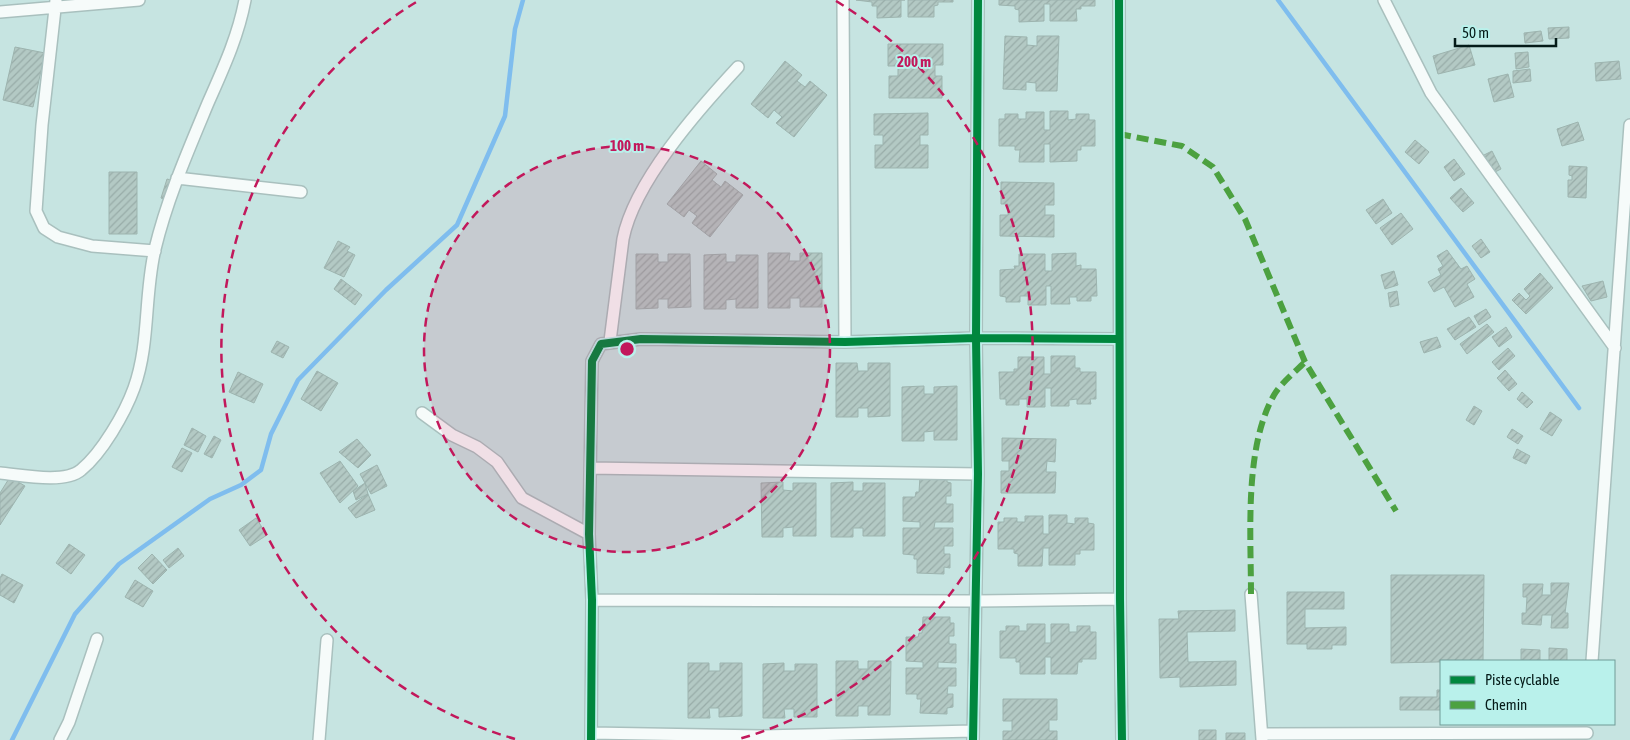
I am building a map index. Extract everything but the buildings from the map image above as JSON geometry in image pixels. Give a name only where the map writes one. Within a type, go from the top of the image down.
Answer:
[{"type":"street","points":[[0,12],[55,4],[139,0]]},
{"type":"street","points":[[0,473],[64,478],[74,476],[83,469],[115,426],[134,390],[142,364],[155,250],[177,178],[229,56],[240,25],[245,0]]},
{"type":"street","points":[[843,0],[845,342]]},
{"type":"street","points":[[978,0],[976,338],[978,474],[973,736],[591,737],[592,600],[589,534],[592,361],[601,344],[610,341],[641,339],[845,342],[976,338],[1119,339]]},
{"type":"street","points":[[1120,0],[1119,339],[1122,740]]},
{"type":"street","points":[[1384,0],[1431,93],[1615,348]]},
{"type":"street","points":[[55,4],[42,125],[36,210],[44,228],[58,237],[92,246],[155,250]]},
{"type":"street","points":[[610,341],[623,239],[626,224],[638,195],[694,114],[738,67]]},
{"type":"street","points":[[1592,660],[1630,125]]},
{"type":"street","points":[[177,178],[301,192]]},
{"type":"street","points":[[422,413],[452,435],[477,447],[497,462],[522,498],[589,534]]},
{"type":"street","points":[[590,468],[978,474]]},
{"type":"street","points":[[1251,594],[1262,737],[1587,732]]},
{"type":"street","points":[[592,600],[977,601],[1120,599]]},
{"type":"street","points":[[63,739],[97,639]]},
{"type":"street","points":[[319,740],[327,640]]},
{"type":"waterway","points":[[12,740],[75,614],[119,564],[210,499],[241,485],[261,470],[271,434],[298,380],[386,290],[457,225],[505,116],[515,29],[523,0]]},
{"type":"waterway","points":[[1278,0],[1579,408]]},
{"type":"marked path","points":[[1119,134],[1182,146],[1213,167],[1245,219],[1305,362],[1396,511]]},
{"type":"marked path","points":[[1251,594],[1251,492],[1258,440],[1264,416],[1274,395],[1284,382],[1305,362]]},
{"type":"cycle path","points":[[973,740],[978,474],[976,338],[978,0]]},
{"type":"cycle path","points":[[1119,0],[1122,740]]},
{"type":"cycle path","points":[[591,740],[592,600],[589,534],[592,361],[601,344],[641,339],[845,342],[976,338],[1119,339]]}]
